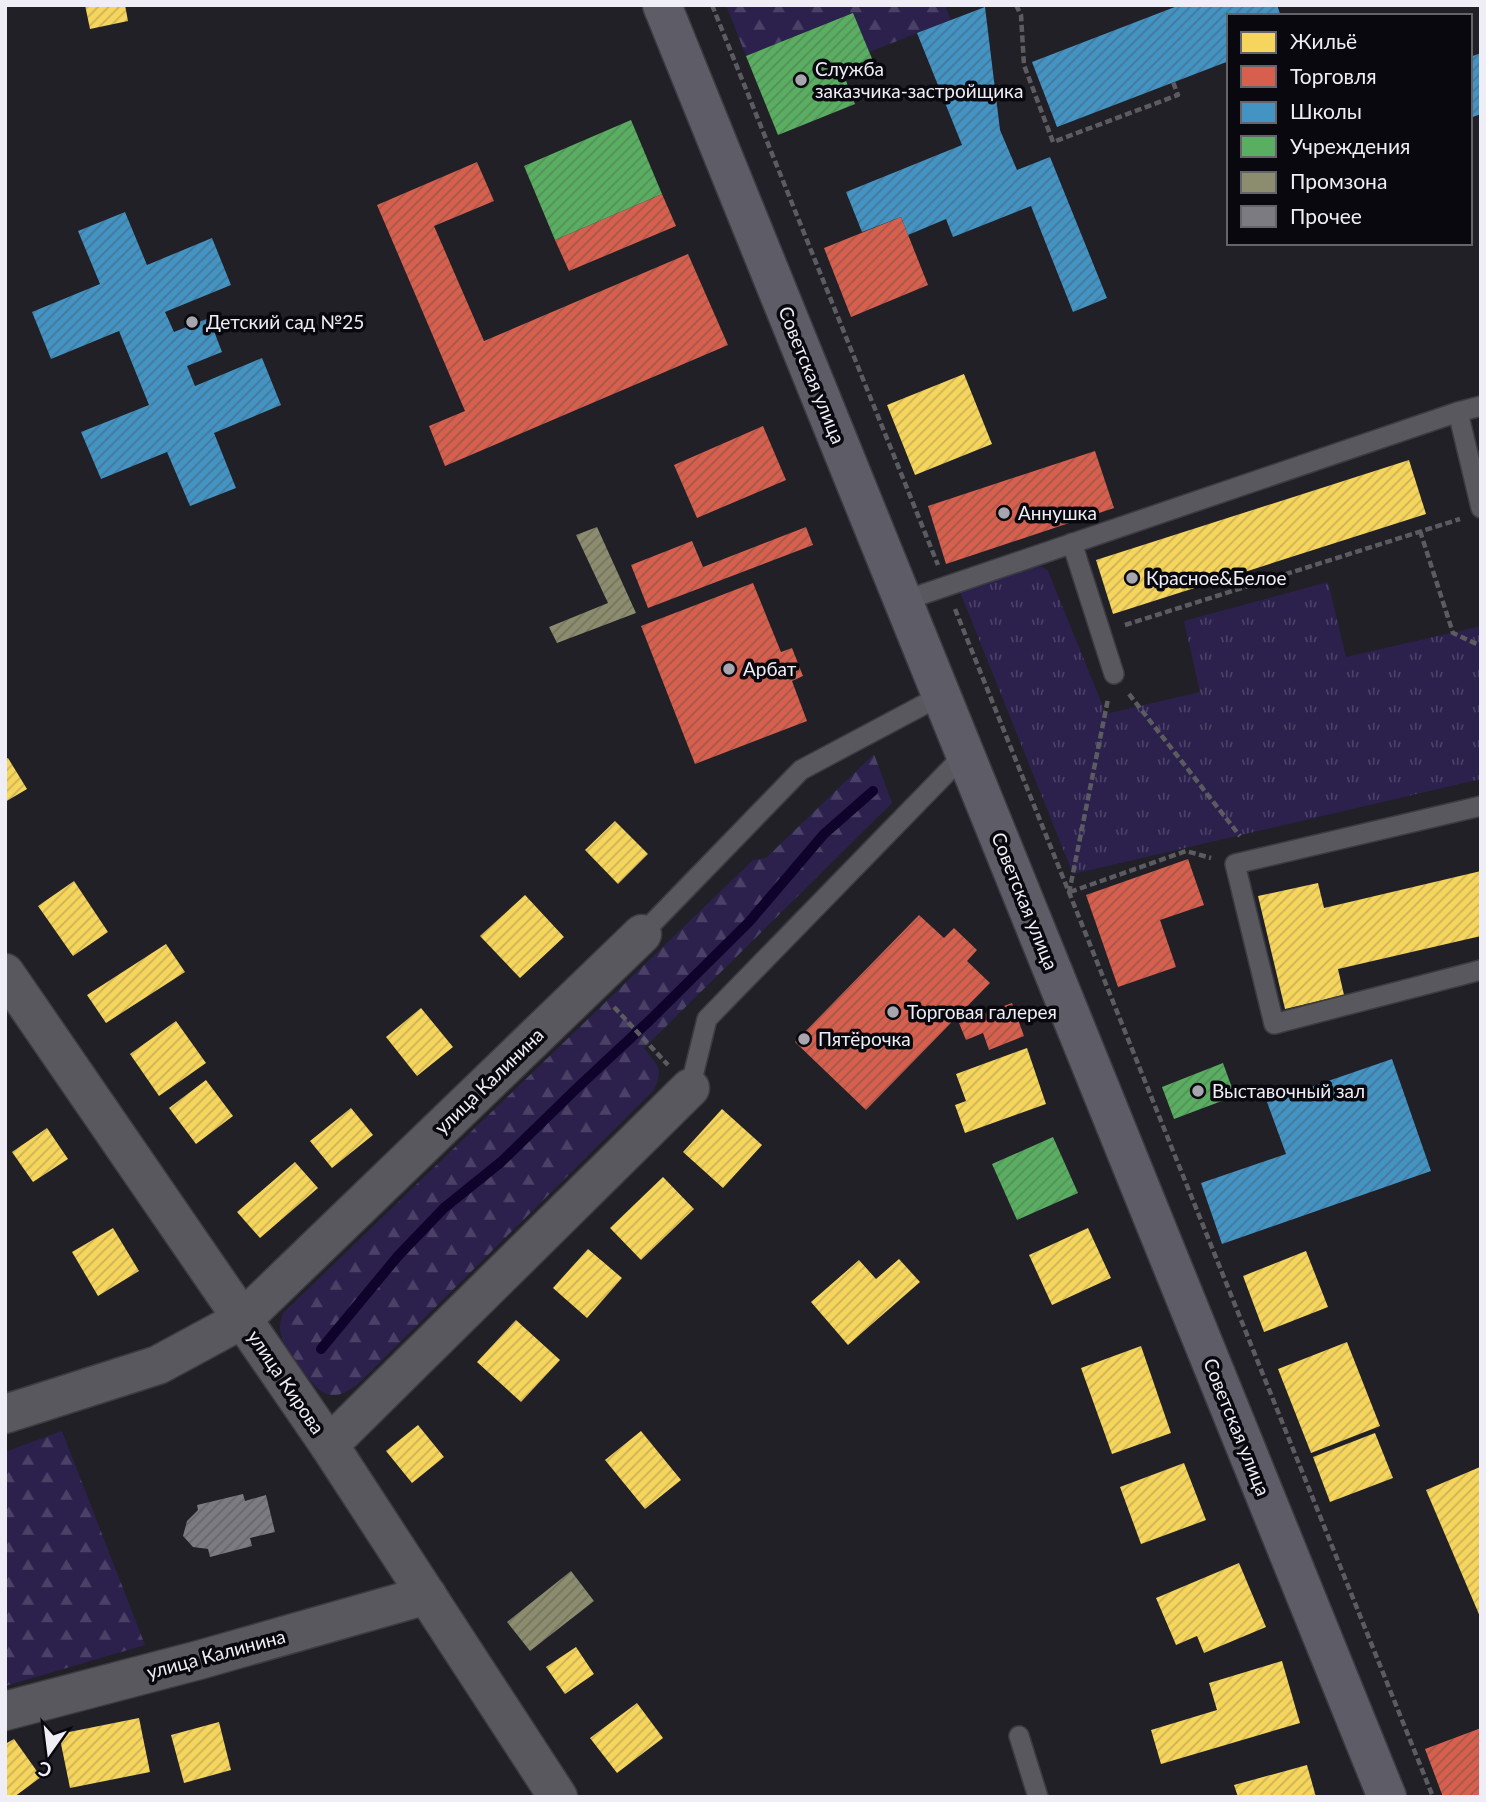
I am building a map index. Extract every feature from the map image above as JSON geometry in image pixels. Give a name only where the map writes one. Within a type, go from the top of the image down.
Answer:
[{"type":"main road","name":"Советская улица","points":[[662,5],[1387,1797]]},
{"type":"street","name":"улица Калинина","points":[[5,1413],[158,1365],[243,1319],[642,934]]},
{"type":"street","name":"улица Кирова","points":[[5,973],[329,1445],[558,1797]]},
{"type":"street","points":[[329,1445],[690,1088]]},
{"type":"street","name":"улица Калинина","points":[[5,1711],[199,1660],[427,1595]]},
{"type":"lane","points":[[903,601],[1481,406]]},
{"type":"lane","points":[[1458,412],[1475,512]]},
{"type":"lane","points":[[1072,543],[1114,674]]},
{"type":"lane","name":"улица Калинина","points":[[642,934],[801,770],[942,695]]},
{"type":"lane","points":[[690,1088],[708,1019],[965,754]]},
{"type":"lane","points":[[1481,806],[1235,864],[1273,1024],[1481,970]]},
{"type":"lane","points":[[1019,1736],[1038,1797]]},
{"type":"path","points":[[712,5],[1433,1797]]},
{"type":"path","points":[[1016,5],[1021,15],[1024,65],[1053,142],[1178,95],[1173,82]]},
{"type":"path","points":[[1100,633],[1475,512]]},
{"type":"path","points":[[1420,531],[1453,633],[1481,646]]},
{"type":"path","points":[[1069,893],[1114,674]]},
{"type":"path","points":[[1114,674],[1258,859]]},
{"type":"path","points":[[1069,893],[1186,851],[1235,864]]},
{"type":"path","points":[[630,1024],[652,1048]]},
{"type":"green space","points":[[726,5],[945,5],[951,20],[869,52],[853,13],[746,56]]},
{"type":"green space","points":[[1036,566],[1048,571],[1106,714],[1200,692],[1184,621],[1328,582],[1346,657],[1481,626],[1481,779],[1073,874],[960,592]]},
{"type":"green space","points":[[874,754],[892,803],[644,1048],[656,1063],[659,1072],[653,1091],[359,1383],[337,1395],[321,1391],[284,1341],[280,1327],[283,1313],[753,860],[766,858]]},
{"type":"green space","points":[[62,1431],[145,1645],[5,1686],[5,1452]]},
{"type":"building: Жильё","points":[[85,5],[125,5],[128,21],[90,29]]},
{"type":"building: Жильё","points":[[964,374],[992,444],[915,475],[887,405]]},
{"type":"building: Жильё","points":[[1409,460],[1426,514],[1113,614],[1096,560]]},
{"type":"building: Жильё","points":[[8,758],[27,789],[5,802],[5,759]]},
{"type":"building: Жильё","points":[[615,821],[648,854],[618,884],[585,850]]},
{"type":"building: Жильё","points":[[1481,871],[1481,936],[1338,969],[1344,995],[1285,1009],[1258,896],[1318,883],[1324,908]]},
{"type":"building: Жильё","points":[[74,881],[108,932],[73,956],[38,906]]},
{"type":"building: Жильё","points":[[525,895],[564,937],[520,978],[480,936]]},
{"type":"building: Жильё","points":[[166,944],[185,972],[106,1023],[87,995]]},
{"type":"building: Жильё","points":[[421,1008],[453,1047],[417,1076],[386,1037]]},
{"type":"building: Жильё","points":[[176,1021],[206,1063],[159,1096],[130,1054]]},
{"type":"building: Жильё","points":[[1027,1048],[1046,1104],[965,1133],[955,1105],[966,1101],[956,1074]]},
{"type":"building: Жильё","points":[[206,1080],[233,1116],[196,1144],[169,1108]]},
{"type":"building: Жильё","points":[[351,1108],[373,1135],[332,1168],[310,1141]]},
{"type":"building: Жильё","points":[[722,1109],[762,1145],[723,1188],[683,1152]]},
{"type":"building: Жильё","points":[[47,1128],[68,1159],[33,1182],[12,1152]]},
{"type":"building: Жильё","points":[[295,1162],[318,1188],[260,1238],[237,1212]]},
{"type":"building: Жильё","points":[[663,1177],[694,1209],[641,1260],[610,1228]]},
{"type":"building: Жильё","points":[[113,1228],[139,1271],[98,1296],[72,1252]]},
{"type":"building: Жильё","points":[[1088,1228],[1111,1278],[1052,1305],[1029,1255]]},
{"type":"building: Жильё","points":[[588,1249],[622,1278],[587,1318],[553,1288]]},
{"type":"building: Жильё","points":[[1306,1251],[1328,1307],[1264,1332],[1243,1276]]},
{"type":"building: Жильё","points":[[899,1259],[920,1282],[848,1345],[811,1302],[859,1260],[876,1279]]},
{"type":"building: Жильё","points":[[516,1320],[560,1360],[521,1402],[477,1362]]},
{"type":"building: Жильё","points":[[1347,1342],[1380,1426],[1311,1453],[1278,1369]]},
{"type":"building: Жильё","points":[[1141,1346],[1171,1433],[1112,1454],[1081,1368]]},
{"type":"building: Жильё","points":[[418,1425],[444,1457],[412,1483],[386,1451]]},
{"type":"building: Жильё","points":[[641,1431],[681,1480],[645,1509],[605,1460]]},
{"type":"building: Жильё","points":[[1375,1433],[1393,1478],[1330,1502],[1313,1457]]},
{"type":"building: Жильё","points":[[1184,1463],[1206,1520],[1141,1544],[1120,1487]]},
{"type":"building: Жильё","points":[[1480,1467],[1481,1470],[1481,1619],[1426,1490]]},
{"type":"building: Жильё","points":[[1239,1563],[1266,1627],[1204,1653],[1197,1636],[1176,1645],[1156,1598]]},
{"type":"building: Жильё","points":[[576,1647],[594,1674],[565,1694],[546,1667]]},
{"type":"building: Жильё","points":[[1282,1661],[1300,1723],[1161,1764],[1151,1730],[1217,1710],[1209,1683]]},
{"type":"building: Жильё","points":[[637,1703],[663,1738],[617,1773],[590,1738]]},
{"type":"building: Жильё","points":[[139,1718],[150,1772],[70,1788],[59,1734]]},
{"type":"building: Жильё","points":[[219,1722],[231,1770],[184,1783],[171,1735]]},
{"type":"building: Жильё","points":[[14,1739],[41,1777],[14,1797],[5,1797],[5,1744]]},
{"type":"building: Жильё","points":[[1307,1765],[1316,1797],[1238,1797],[1234,1785]]},
{"type":"building: Торговля","points":[[477,162],[494,201],[434,226],[484,341],[688,254],[728,345],[445,466],[429,426],[465,411],[377,205]]},
{"type":"building: Торговля","points":[[662,194],[676,226],[569,271],[555,240]]},
{"type":"building: Торговля","points":[[901,217],[928,285],[851,317],[824,248]]},
{"type":"building: Торговля","points":[[763,426],[786,480],[697,518],[674,465]]},
{"type":"building: Торговля","points":[[1095,451],[1114,508],[946,564],[928,506]]},
{"type":"building: Торговля","points":[[806,527],[813,545],[648,608],[631,565],[692,541],[703,567]]},
{"type":"building: Торговля","name":"Арбат","points":[[753,583],[781,652],[792,648],[803,676],[792,681],[807,721],[695,764],[641,626]]},
{"type":"building: Торговля","points":[[1188,859],[1204,905],[1160,920],[1176,967],[1118,987],[1086,895]]},
{"type":"building: Торговля","name":"Торговая галерея","points":[[919,915],[944,938],[954,928],[977,950],[967,961],[990,983],[866,1110],[795,1042]]},
{"type":"building: Торговля","points":[[1012,1003],[1024,1036],[989,1050],[983,1033],[966,1040],[959,1023]]},
{"type":"building: Торговля","points":[[1481,1728],[1481,1797],[1443,1797],[1425,1749]]},
{"type":"building: Школы","points":[[1180,5],[1277,5],[1280,14],[1227,14],[1227,62],[1057,127],[1032,62]]},
{"type":"building: Школы","points":[[985,7],[1000,130],[1017,170],[1050,157],[1107,298],[1073,312],[1031,206],[953,237],[946,219],[908,235],[901,217],[862,232],[846,192],[962,145],[917,33]]},
{"type":"building: Школы","points":[[1481,53],[1481,114],[1472,117],[1472,56]]},
{"type":"building: Школы","points":[[125,212],[147,265],[212,238],[231,285],[165,312],[174,332],[209,318],[222,352],[187,366],[195,386],[262,358],[281,405],[214,433],[236,488],[190,506],[167,452],[101,479],[81,432],[149,405],[119,331],[51,359],[32,312],[100,284],[78,231]]},
{"type":"building: Школы","points":[[1392,1059],[1431,1171],[1222,1244],[1201,1183],[1286,1154],[1267,1102]]},
{"type":"building: Учреждения","points":[[853,13],[873,61],[843,73],[855,104],[778,135],[746,56]]},
{"type":"building: Учреждения","points":[[631,120],[662,194],[555,240],[524,166]]},
{"type":"building: Учреждения","name":"Выставочный зал","points":[[1223,1063],[1235,1096],[1174,1119],[1162,1087]]},
{"type":"building: Учреждения","points":[[1053,1137],[1078,1193],[1017,1220],[992,1164]]},
{"type":"building: Промзона","points":[[597,527],[636,613],[557,643],[549,627],[608,603],[576,535]]},
{"type":"building: Промзона","points":[[571,1571],[594,1601],[530,1651],[507,1622]]},
{"type":"building: Прочее","points":[[243,1494],[245,1501],[266,1495],[275,1532],[250,1538],[252,1546],[210,1557],[208,1549],[193,1547],[183,1536],[187,1521],[198,1510],[197,1505]]},
{"type":"waterway","points":[[321,1349],[398,1256],[444,1208],[501,1162],[649,1021],[749,922],[824,834],[873,791]]},
{"type":"place","name":"Служба заказчика-застройщика","points":[[801,80]]},
{"type":"place","name":"Детский сад №25","points":[[192,322]]},
{"type":"place","name":"Аннушка","points":[[1004,513]]},
{"type":"place","name":"Красное&Белое","points":[[1132,578]]},
{"type":"place","name":"Арбат","points":[[729,669]]},
{"type":"place","name":"Торговая галерея","points":[[893,1012]]},
{"type":"place","name":"Пятёрочка","points":[[804,1039]]},
{"type":"place","name":"Выставочный зал","points":[[1198,1091]]}]
